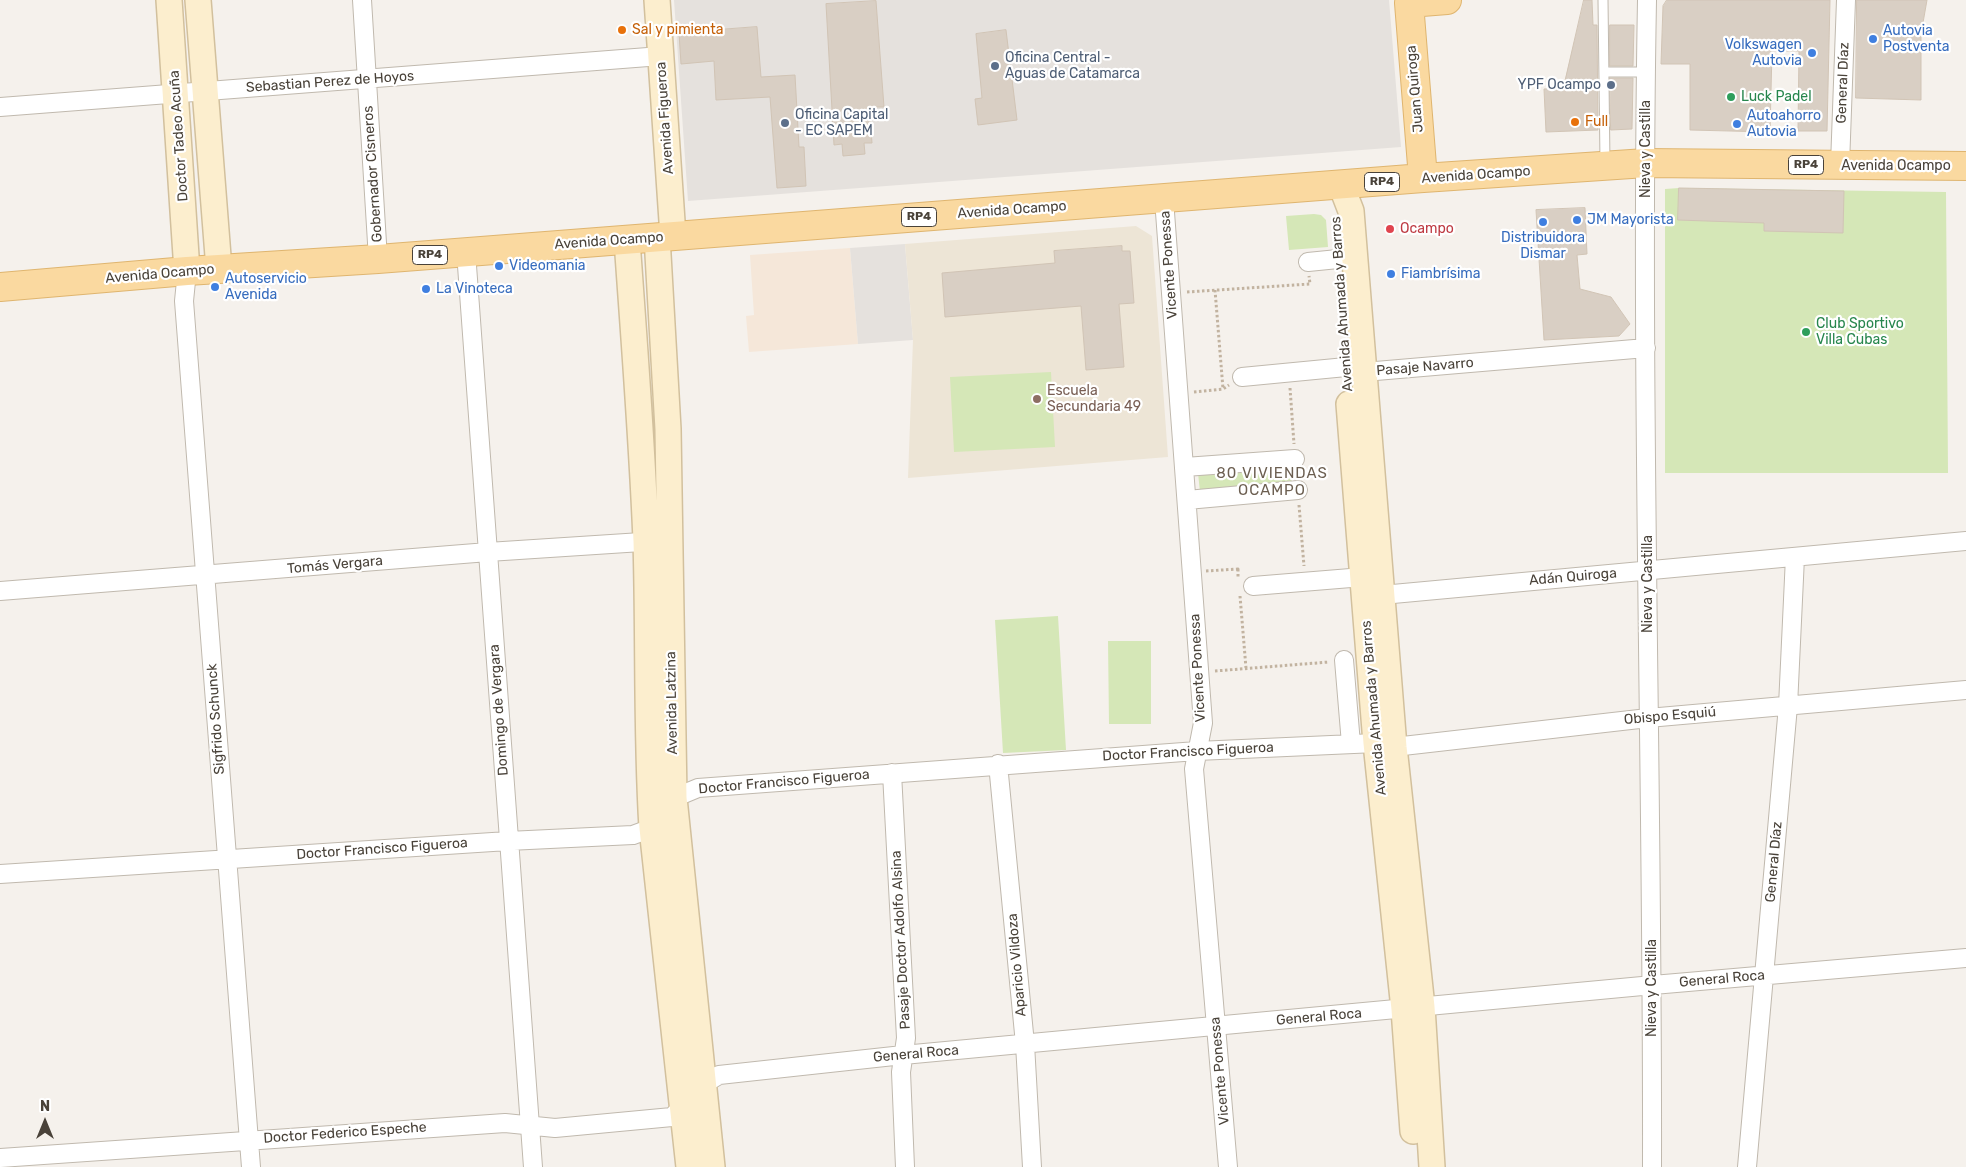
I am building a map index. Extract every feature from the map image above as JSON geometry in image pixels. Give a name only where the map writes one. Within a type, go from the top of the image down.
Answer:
[{"type":"main road","points":[[1409,2],[1447,0]]},
{"type":"main road","name":"Juan Quiroga","points":[[1409,2],[1422,178]]},
{"type":"main road","name":"Avenida Ocampo","points":[[0,287],[219,269],[378,259],[1341,186],[1422,178],[1646,163],[1966,166]]},
{"type":"street","name":"Doctor Tadeo Acuña","points":[[169,0],[187,272]]},
{"type":"street","name":"Doctor Tadeo Acuña","points":[[198,0],[219,269]]},
{"type":"street","name":"Gobernador Cisneros","points":[[362,0],[378,259]]},
{"type":"street","name":"Avenida Figueroa","points":[[657,0],[661,56],[665,237]]},
{"type":"street","name":"Nieva y Castilla","points":[[1647,0],[1646,348],[1648,718],[1653,985],[1652,1167]]},
{"type":"street","name":"General Díaz","points":[[1840,165],[1846,0]]},
{"type":"street","name":"Sebastian Perez de Hoyos","points":[[0,107],[661,56]]},
{"type":"street","name":"Avenida Ahumada y Barros","points":[[1341,186],[1334,215],[1338,259],[1355,370],[1382,595],[1385,745]]},
{"type":"street","name":"Avenida Ahumada y Barros","points":[[1341,186],[1351,211],[1363,577],[1385,745],[1432,1167]]},
{"type":"street","name":"Vicente Ponessa","points":[[1164,199],[1203,723],[1194,768],[1228,1167]]},
{"type":"street","name":"Avenida Latzina","points":[[665,237],[674,798],[712,1167]]},
{"type":"street","name":"Avenida Latzina","points":[[627,240],[641,433],[646,542],[649,781],[652,828],[689,1167]]},
{"type":"street","name":"Domingo de Vergara","points":[[466,252],[533,1167]]},
{"type":"street","points":[[1308,262],[1338,259]]},
{"type":"street","name":"Sigfrido Schunck","points":[[187,272],[184,301],[251,1167]]},
{"type":"street","name":"Pasaje Navarro","points":[[1242,377],[1646,348]]},
{"type":"street","points":[[1185,467],[1296,459]]},
{"type":"street","points":[[1187,500],[1298,490]]},
{"type":"street","name":"Tomás Vergara","points":[[0,591],[488,552],[670,540]]},
{"type":"street","name":"Adán Quiroga","points":[[1382,595],[1966,540]]},
{"type":"street","name":"General Díaz","points":[[1747,1167],[1788,706],[1795,557]]},
{"type":"street","points":[[1244,585],[1363,577],[1382,595]]},
{"type":"street","points":[[1344,660],[1351,744]]},
{"type":"street","name":"Obispo Esquiú","points":[[1385,745],[1648,718],[1966,690]]},
{"type":"street","name":"Doctor Francisco Figueroa","points":[[674,798],[698,788],[998,764],[1197,751],[1351,744],[1385,745]]},
{"type":"street","name":"Aparicio Vildoza","points":[[998,764],[1025,1044],[1032,1167]]},
{"type":"street","name":"Pasaje Doctor Adolfo Alsina","points":[[892,773],[906,1038],[901,1072],[905,1167]]},
{"type":"street","points":[[652,828],[674,798]]},
{"type":"street","name":"Doctor Francisco Figueroa","points":[[0,874],[508,840],[633,835],[652,828]]},
{"type":"street","name":"General Roca","points":[[683,1104],[704,1084],[719,1075],[903,1055],[1653,985],[1966,958]]},
{"type":"street","name":"Avenida Ahumada y Barros","points":[[1413,1008],[1415,1167]]},
{"type":"street","name":"Doctor Federico Espeche","points":[[0,1158],[505,1123],[555,1128],[672,1117],[683,1104]]},
{"type":"lane","points":[[1603,0],[1605,166]]},
{"type":"lane","points":[[1604,72],[1646,72]]},
{"type":"path","points":[[1171,293],[1310,284],[1308,262]]},
{"type":"path","points":[[1215,290],[1222,389]]},
{"type":"path","points":[[1179,393],[1222,389],[1242,377]]},
{"type":"path","points":[[1193,572],[1238,569]]},
{"type":"path","points":[[1238,569],[1244,585],[1246,668]]},
{"type":"path","points":[[1238,569],[1244,585]]},
{"type":"path","points":[[1200,672],[1344,660]]},
{"type":"shaded area","points":[[674,0],[1389,0],[1401,147],[688,201]]},
{"type":"shaded area","name":"Escuela Secundaria 49","points":[[1136,226],[1152,236],[1168,457],[908,478],[913,340],[905,244]]},
{"type":"shaded area","points":[[905,244],[913,340],[858,344],[850,248]]},
{"type":"shaded area","points":[[850,248],[858,344],[749,352],[746,316],[754,315],[750,255]]},
{"type":"green space","name":"Club Sportivo Villa Cubas","points":[[1665,189],[1946,192],[1948,473],[1665,473]]},
{"type":"green space","points":[[1321,215],[1326,220],[1328,247],[1289,250],[1286,216]]},
{"type":"green space","points":[[1051,372],[1055,447],[954,452],[950,377]]},
{"type":"green space","points":[[1290,465],[1292,484],[1200,492],[1198,473]]},
{"type":"green space","points":[[1058,616],[1066,750],[1003,753],[995,620]]},
{"type":"green space","points":[[1108,641],[1151,641],[1151,724],[1109,724]]},
{"type":"building","points":[[1584,0],[1592,0],[1593,25],[1597,25],[1598,130],[1546,132],[1544,89],[1563,88]]},
{"type":"building","name":"Luck Padel","points":[[1667,0],[1830,0],[1827,131],[1798,131],[1799,51],[1772,51],[1770,132],[1690,130],[1690,64],[1661,64],[1663,6]]},
{"type":"building","points":[[1857,0],[1927,0],[1921,34],[1921,100],[1856,98]]},
{"type":"building","points":[[876,1],[884,107],[869,107],[872,143],[864,143],[865,154],[843,156],[842,144],[834,145],[826,4]]},
{"type":"building","points":[[1610,25],[1634,25],[1633,66],[1610,66]]},
{"type":"building","points":[[757,27],[761,77],[795,75],[799,147],[804,147],[806,186],[777,188],[770,97],[716,100],[714,61],[681,64],[679,33]]},
{"type":"building","name":"Oficina Central - Aguas de Catamarca","points":[[1006,30],[1017,120],[978,125],[975,99],[982,98],[976,34]]},
{"type":"building","points":[[1610,78],[1633,78],[1632,129],[1611,130]]},
{"type":"building","points":[[1679,188],[1844,191],[1843,233],[1764,231],[1764,223],[1678,220]]},
{"type":"building","points":[[1585,208],[1587,254],[1577,255],[1580,289],[1611,297],[1630,324],[1619,336],[1544,340],[1536,210]]},
{"type":"building","points":[[1122,246],[1122,251],[1130,251],[1134,303],[1119,304],[1124,367],[1086,370],[1081,306],[945,317],[942,273],[1055,263],[1054,251]]},
{"type":"place","name":"Sal y pimienta","points":[[622,30]]},
{"type":"place","name":"Autovia Postventa","points":[[1873,39]]},
{"type":"place","name":"Volkswagen Autovia","points":[[1812,53]]},
{"type":"place","name":"Oficina Central - Aguas de Catamarca","points":[[995,66]]},
{"type":"place","name":"YPF Ocampo","points":[[1611,85]]},
{"type":"place","name":"Luck Padel","points":[[1731,97]]},
{"type":"place","name":"Full","points":[[1575,122]]},
{"type":"place","name":"Oficina Capital - EC SAPEM","points":[[785,123]]},
{"type":"place","name":"Autoahorro Autovia","points":[[1737,124]]},
{"type":"place","name":"JM Mayorista","points":[[1577,220]]},
{"type":"place","name":"Distribuidora Dismar","points":[[1543,222]]},
{"type":"place","name":"Ocampo","points":[[1390,229]]},
{"type":"place","name":"Videomania","points":[[499,266]]},
{"type":"place","name":"Fiambrísima","points":[[1391,274]]},
{"type":"place","name":"Autoservicio Avenida","points":[[215,287]]},
{"type":"place","name":"La Vinoteca","points":[[426,289]]},
{"type":"place","name":"Club Sportivo Villa Cubas","points":[[1806,332]]},
{"type":"place","name":"Escuela Secundaria 49","points":[[1037,399]]},
{"type":"district","name":"80 VIVIENDAS OCAMPO","points":[[1272,482]]}]
